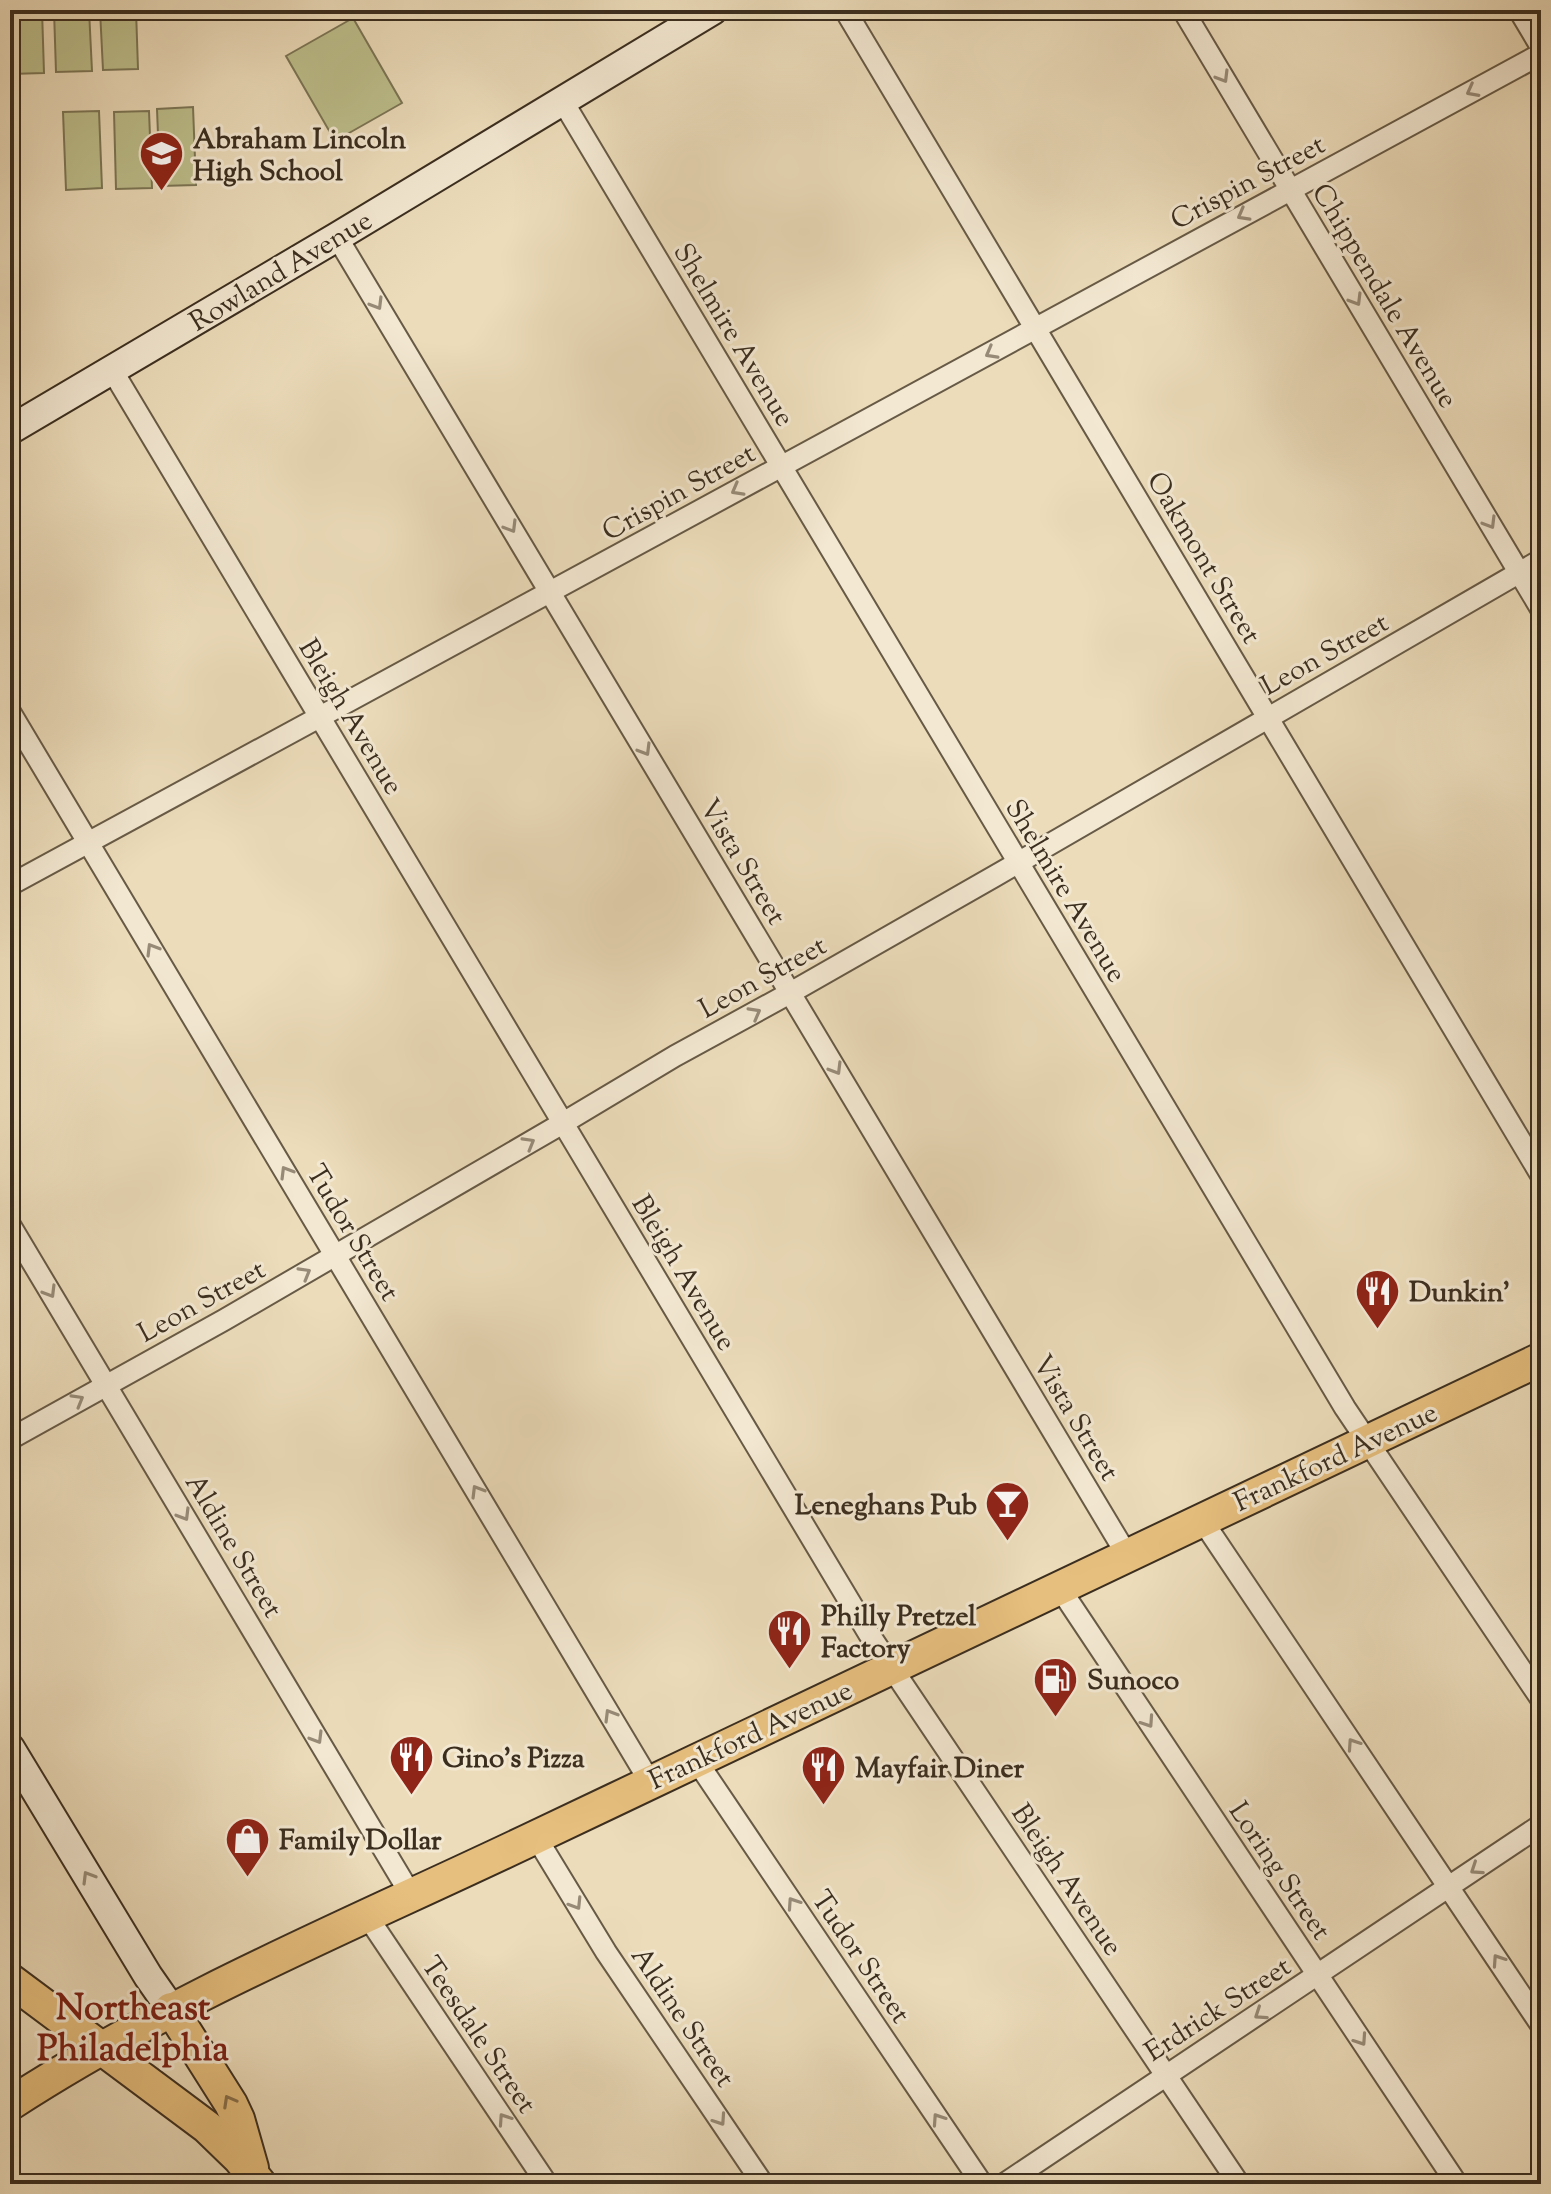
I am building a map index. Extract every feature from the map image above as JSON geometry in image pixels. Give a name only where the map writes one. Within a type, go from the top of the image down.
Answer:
[{"type":"main road","name":"Frankford Avenue","points":[[10,2104],[65,2068],[171,2009],[1541,1359]]},
{"type":"main road","points":[[10,1980],[207,2127],[257,2180]]},
{"type":"main road","points":[[171,2009],[231,2104],[257,2180]]},
{"type":"street","name":"Rowland Avenue","points":[[10,430],[713,10]]},
{"type":"street","name":"Oakmont Street","points":[[845,10],[1541,1175]]},
{"type":"street","name":"Chippendale Avenue","points":[[1183,10],[1541,609]]},
{"type":"street","points":[[1519,10],[1541,47]]},
{"type":"street","name":"Crispin Street","points":[[10,885],[1541,54]]},
{"type":"street","name":"Shelmire Avenue","points":[[562,100],[1345,1408],[1541,1699]]},
{"type":"street","name":"Vista Street","points":[[337,237],[1127,1555]]},
{"type":"street","name":"Bleigh Avenue","points":[[112,370],[891,1667],[1239,2184]]},
{"type":"street","name":"Leon Street","points":[[10,1439],[224,1320],[675,1056],[790,993],[1541,560]]},
{"type":"street","name":"Tudor Street","points":[[10,712],[650,1782]]},
{"type":"street","name":"Aldine Street","points":[[10,1225],[411,1895]]},
{"type":"street","points":[[1202,1520],[1541,2025]]},
{"type":"street","name":"Loring Street","points":[[1059,1587],[1457,2184]]},
{"type":"street","points":[[10,1748],[171,2009]]},
{"type":"street","name":"Tudor Street","points":[[696,1760],[982,2184]]},
{"type":"street","name":"Erdrick Street","points":[[1004,2184],[1541,1825]]},
{"type":"street","name":"Aldine Street","points":[[536,1837],[606,1952],[763,2184]]},
{"type":"street","name":"Teesdale Street","points":[[367,1916],[547,2184]]},
{"type":"green space","points":[[10,10],[42,10],[44,73],[10,74]]},
{"type":"green space","points":[[54,10],[89,10],[92,71],[56,72]]},
{"type":"green space","points":[[100,10],[136,10],[138,69],[103,70]]},
{"type":"green space","points":[[353,18],[402,103],[335,141],[286,56]]},
{"type":"green space","points":[[193,107],[196,185],[160,186],[157,109]]},
{"type":"green space","points":[[99,111],[102,188],[66,190],[63,112]]},
{"type":"green space","points":[[149,111],[152,188],[116,189],[114,112]]},
{"type":"place","name":"Abraham Lincoln High School","points":[[162,193]]},
{"type":"place","name":"Dunkin'","points":[[1378,1330]]},
{"type":"place","name":"Leneghans Pub","points":[[1008,1543]]},
{"type":"place","name":"Philly Pretzel Factory","points":[[790,1670]]},
{"type":"place","name":"Sunoco","points":[[1056,1718]]},
{"type":"place","name":"Gino's Pizza","points":[[411,1796]]},
{"type":"place","name":"Mayfair Diner","points":[[824,1806]]},
{"type":"place","name":"Family Dollar","points":[[248,1878]]},
{"type":"district","name":"Northeast Philadelphia","points":[[133,2026]]}]
